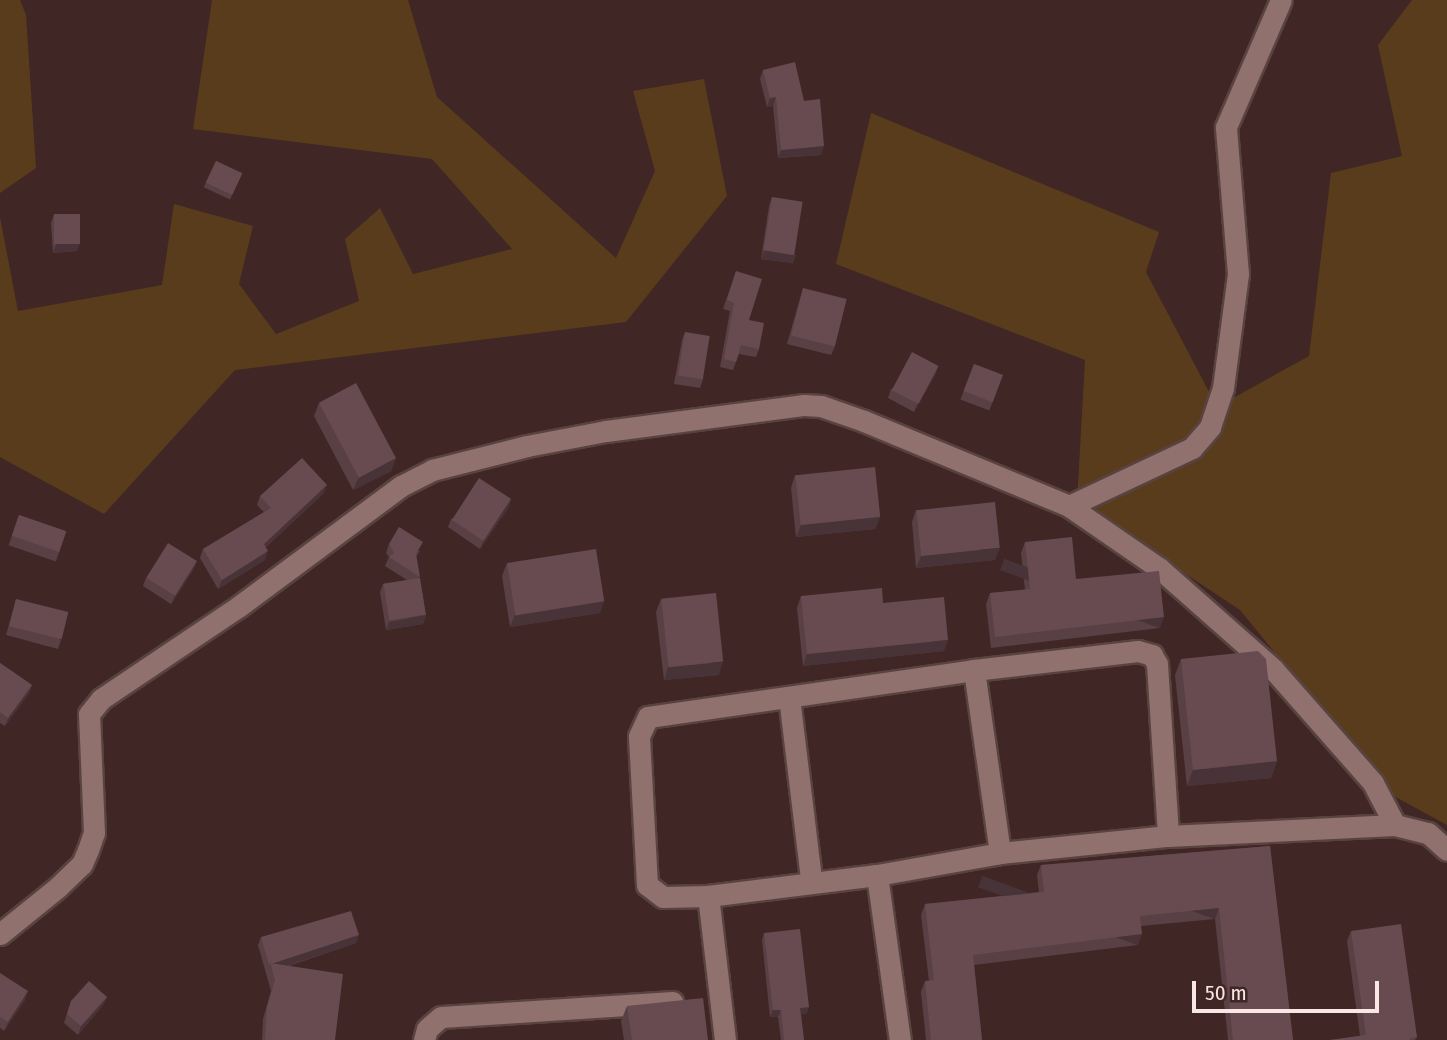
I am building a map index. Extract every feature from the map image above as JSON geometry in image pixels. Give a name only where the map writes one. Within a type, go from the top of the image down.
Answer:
[{"type":"street","points":[[1069,506],[1192,448],[1210,427],[1223,388],[1238,274],[1226,127],[1281,0]]},
{"type":"street","points":[[0,934],[82,864],[94,833],[89,714],[102,699],[239,607],[401,486],[432,470],[606,431],[754,409],[821,406],[1069,506],[1159,568],[1273,669],[1373,783],[1395,825]]},
{"type":"street","points":[[1168,836],[1157,664],[1152,655],[1138,651],[974,670],[648,717],[642,726],[647,884],[663,897],[708,896],[811,880],[877,875],[1000,853],[1168,836],[1395,825],[1428,833],[1447,850]]},
{"type":"street","points":[[974,670],[1000,853]]},
{"type":"street","points":[[789,697],[811,880]]},
{"type":"street","points":[[877,875],[900,1040]]},
{"type":"street","points":[[708,896],[725,1040]]},
{"type":"street","points":[[424,1040],[427,1029],[441,1017],[720,999]]},
{"type":"shaded area","points":[[0,0],[20,0],[26,15],[36,168],[0,193]]},
{"type":"shaded area","points":[[212,0],[408,0],[437,97],[616,258],[655,171],[633,91],[704,79],[727,196],[626,322],[235,370],[104,514],[0,457],[0,217],[18,311],[162,285],[174,204],[253,226],[239,284],[276,334],[359,301],[345,239],[380,208],[413,274],[512,249],[432,159],[193,129]]},
{"type":"shaded area","points":[[1412,0],[1447,0],[1447,825],[1390,794],[1240,610],[1077,502],[1085,360],[836,264],[871,113],[1159,232],[1146,272],[1217,407],[1309,356],[1331,173],[1402,156],[1378,45]]},
{"type":"building","points":[[795,62],[804,101],[820,99],[824,146],[781,150],[776,97],[770,98],[763,70]]},
{"type":"building","points":[[216,161],[242,173],[232,195],[206,183]]},
{"type":"building","points":[[772,197],[803,202],[794,255],[764,250]]},
{"type":"building","points":[[54,214],[80,214],[80,244],[54,244]]},
{"type":"building","points":[[736,271],[762,279],[749,320],[764,323],[759,349],[741,345],[736,362],[724,359],[734,303],[727,300]]},
{"type":"building","points":[[803,288],[847,299],[835,346],[791,336]]},
{"type":"building","points":[[685,332],[710,336],[703,379],[678,375]]},
{"type":"building","points":[[912,352],[938,366],[918,404],[892,390]]},
{"type":"building","points":[[974,364],[1003,375],[993,402],[964,391]]},
{"type":"building","points":[[356,383],[396,458],[359,478],[319,403]]},
{"type":"building","points":[[302,458],[327,485],[264,544],[268,551],[222,580],[203,549],[271,508],[260,496]]},
{"type":"building","points":[[875,467],[880,517],[801,525],[795,475]]},
{"type":"building","points":[[479,478],[511,499],[484,541],[452,520]]},
{"type":"building","points":[[995,502],[1000,548],[921,556],[916,510]]},
{"type":"building","points":[[19,515],[66,531],[59,552],[12,536]]},
{"type":"building","points":[[399,527],[423,542],[416,554],[420,577],[389,557],[394,553],[389,544]]},
{"type":"building","points":[[1072,537],[1076,579],[1159,571],[1164,617],[995,637],[990,593],[1030,589],[1025,542]]},
{"type":"building","points":[[168,543],[197,561],[175,596],[146,578]]},
{"type":"building","points":[[596,549],[604,601],[515,615],[507,563]]},
{"type":"building","points":[[420,578],[426,615],[389,620],[383,584]]},
{"type":"building","points":[[882,588],[883,603],[944,597],[948,640],[807,654],[801,596]]},
{"type":"building","points":[[716,593],[723,662],[669,667],[661,599]]},
{"type":"building","points":[[16,599],[68,612],[62,639],[9,626]]},
{"type":"building","points":[[1258,651],[1266,659],[1277,761],[1193,770],[1181,659]]},
{"type":"building","points":[[0,663],[32,685],[8,718],[0,712]]},
{"type":"building","points":[[1270,846],[1293,1040],[1233,1040],[1219,908],[1140,916],[1142,934],[973,955],[982,1040],[931,1040],[925,981],[934,980],[925,904],[1044,892],[1041,865]]},
{"type":"building","points":[[351,911],[359,935],[269,965],[261,937]]},
{"type":"building","points":[[1401,924],[1417,1037],[1410,1040],[1330,1040],[1366,1035],[1351,931]]},
{"type":"building","points":[[800,929],[809,1007],[800,1008],[804,1040],[784,1040],[781,1010],[773,1010],[764,933]]},
{"type":"building","points":[[270,963],[343,974],[335,1040],[265,1040],[267,1007],[275,980]]},
{"type":"building","points":[[0,973],[28,991],[8,1022],[0,1017]]},
{"type":"building","points":[[89,981],[107,997],[81,1026],[67,1014],[71,1001]]},
{"type":"building","points":[[703,998],[708,1040],[632,1040],[627,1006]]}]
